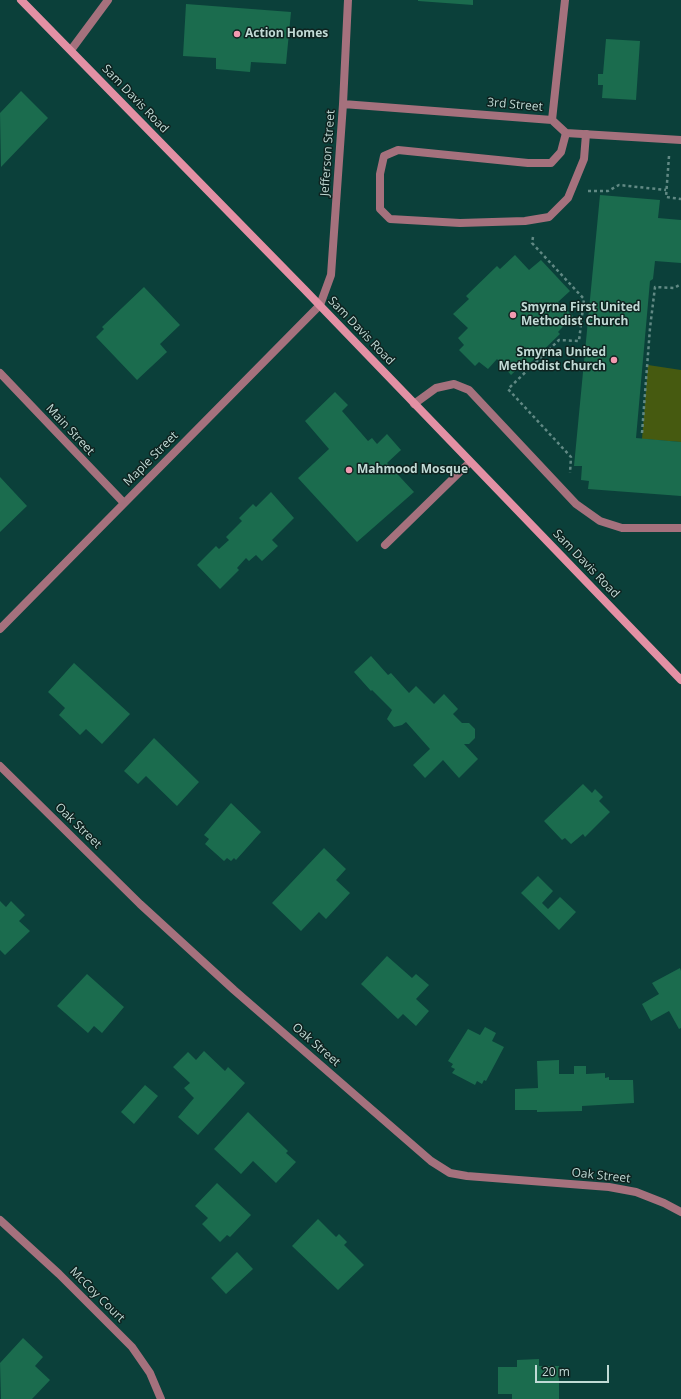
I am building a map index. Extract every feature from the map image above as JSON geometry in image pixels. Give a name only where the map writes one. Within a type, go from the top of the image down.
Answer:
[{"type":"street","name":"Sam Davis Road","points":[[21,0],[320,306],[681,680]]},
{"type":"street","points":[[70,50],[108,0]]},
{"type":"street","name":"Jefferson Street","points":[[320,306],[331,275],[343,104],[348,0]]},
{"type":"street","points":[[552,120],[564,0]]},
{"type":"street","name":"3rd Street","points":[[343,104],[552,120],[566,133]]},
{"type":"street","points":[[586,134],[584,158],[572,190],[568,198],[549,217],[525,221],[460,223],[390,219],[380,209],[380,174],[384,156],[398,150],[528,163],[551,163],[562,152],[566,133],[586,134],[671,139],[681,140]]},
{"type":"street","name":"Maple Street","points":[[0,629],[320,306]]},
{"type":"street","name":"Main Street","points":[[0,373],[124,503]]},
{"type":"street","points":[[414,404],[436,388],[454,384],[469,390],[576,504],[600,521],[622,528],[681,528]]},
{"type":"street","points":[[385,545],[470,462]]},
{"type":"street","name":"Oak Street","points":[[0,766],[140,904],[234,990],[431,1161],[450,1173],[467,1176],[609,1187],[636,1192],[664,1203],[681,1212]]},
{"type":"street","name":"McCoy Court","points":[[0,1220],[59,1274],[132,1347],[150,1373],[161,1399]]},
{"type":"path","points":[[671,139],[666,197],[681,199]]},
{"type":"path","points":[[572,190],[608,191],[619,185],[666,190]]},
{"type":"path","points":[[537,219],[532,243],[584,299],[579,341],[560,340],[508,390],[570,457],[570,497]]},
{"type":"path","points":[[642,433],[654,287],[674,288],[681,284]]},
{"type":"green space","points":[[648,365],[681,370],[681,442],[642,439]]},
{"type":"building","points":[[473,0],[473,5],[418,1]]},
{"type":"building","name":"Action Homes","points":[[186,4],[291,12],[286,64],[251,62],[250,72],[216,69],[216,58],[183,56]]},
{"type":"building","points":[[606,39],[640,41],[636,100],[602,98],[603,85],[598,85],[598,74],[603,74]]},
{"type":"building","points":[[21,91],[48,118],[1,167],[0,113]]},
{"type":"building","name":"Smyrna United Methodist Church","points":[[600,195],[660,200],[658,218],[681,220],[681,263],[655,261],[653,279],[650,281],[636,438],[681,442],[681,496],[588,489],[589,481],[581,480],[582,466],[574,466]]},
{"type":"building","name":"Smyrna First United Methodist Church","points":[[515,255],[529,270],[541,260],[570,291],[558,302],[573,316],[558,332],[560,334],[529,364],[526,361],[511,375],[497,359],[488,369],[479,362],[475,366],[459,350],[464,345],[458,338],[468,328],[453,314],[469,299],[466,296],[497,266],[500,269]]},
{"type":"building","points":[[144,287],[180,325],[160,344],[167,352],[137,380],[96,337],[104,329],[102,327]]},
{"type":"building","name":"Mahmood Mosque","points":[[335,392],[348,405],[342,411],[368,441],[372,438],[377,444],[387,434],[401,450],[387,463],[414,492],[357,542],[298,478],[329,449],[305,421]]},
{"type":"building","points":[[0,477],[27,506],[0,532]]},
{"type":"building","points":[[271,492],[294,518],[272,540],[278,546],[262,561],[256,555],[249,561],[246,558],[237,568],[239,570],[220,589],[197,565],[216,546],[219,549],[229,540],[226,537],[242,521],[239,518],[253,504],[256,507]]},
{"type":"building","points":[[371,656],[388,675],[391,673],[409,693],[416,686],[434,704],[444,694],[458,709],[453,714],[462,723],[469,723],[475,729],[475,738],[469,744],[464,744],[478,759],[459,778],[443,760],[425,778],[413,765],[430,749],[406,722],[402,725],[394,727],[387,719],[392,710],[372,690],[371,691],[354,672]]},
{"type":"building","points":[[74,663],[130,714],[102,744],[86,729],[80,735],[59,715],[65,708],[48,692]]},
{"type":"building","points":[[154,738],[199,782],[177,806],[146,776],[138,784],[124,771]]},
{"type":"building","points":[[583,784],[592,793],[595,789],[603,797],[599,801],[610,812],[585,837],[583,834],[571,844],[565,838],[562,840],[544,821]]},
{"type":"building","points":[[231,803],[261,832],[236,860],[234,858],[231,861],[227,858],[224,861],[205,844],[209,839],[204,835]]},
{"type":"building","points":[[324,848],[346,869],[336,880],[350,893],[326,919],[319,912],[301,931],[272,903]]},
{"type":"building","points":[[538,876],[553,891],[542,903],[548,909],[560,897],[576,912],[559,930],[521,893]]},
{"type":"building","points":[[0,901],[6,907],[11,901],[25,915],[19,921],[30,931],[5,955],[0,950]]},
{"type":"building","points":[[387,956],[412,978],[416,974],[429,985],[416,999],[429,1011],[416,1026],[403,1014],[398,1019],[361,984]]},
{"type":"building","points":[[680,968],[681,1028],[679,1029],[669,1011],[651,1021],[642,1004],[659,994],[652,983]]},
{"type":"building","points":[[87,974],[124,1007],[102,1033],[94,1026],[88,1033],[57,1006]]},
{"type":"building","points":[[485,1027],[496,1033],[492,1041],[504,1047],[486,1081],[484,1080],[482,1084],[477,1081],[475,1085],[452,1073],[455,1069],[451,1067],[453,1064],[448,1061],[468,1029],[480,1035]]},
{"type":"building","points":[[204,1051],[225,1071],[228,1067],[245,1083],[198,1135],[178,1117],[194,1098],[184,1088],[190,1083],[173,1067],[188,1052],[196,1060]]},
{"type":"building","points":[[559,1060],[559,1074],[574,1074],[574,1066],[586,1066],[586,1074],[605,1073],[605,1078],[609,1077],[609,1080],[633,1080],[634,1103],[582,1106],[582,1111],[537,1112],[537,1110],[515,1110],[515,1089],[538,1088],[537,1061]]},
{"type":"building","points":[[145,1085],[158,1096],[134,1124],[121,1112]]},
{"type":"building","points":[[248,1112],[288,1151],[286,1153],[296,1162],[276,1183],[253,1161],[241,1174],[214,1149]]},
{"type":"building","points":[[217,1183],[251,1215],[230,1237],[227,1235],[220,1242],[202,1224],[208,1218],[195,1206]]},
{"type":"building","points":[[318,1219],[336,1237],[339,1234],[347,1242],[344,1245],[364,1265],[338,1290],[292,1246]]},
{"type":"building","points":[[237,1252],[253,1269],[226,1294],[211,1278]]},
{"type":"building","points":[[23,1338],[43,1357],[35,1366],[50,1380],[32,1399],[1,1399],[0,1363]]},
{"type":"building","points":[[539,1359],[539,1366],[559,1366],[559,1399],[512,1399],[512,1394],[498,1394],[498,1367],[517,1367],[517,1360]]},
{"type":"place","name":"Action Homes","points":[[237,34]]},
{"type":"place","name":"Smyrna First United Methodist Church","points":[[513,315]]},
{"type":"place","name":"Smyrna United Methodist Church","points":[[614,360]]},
{"type":"place","name":"Mahmood Mosque","points":[[349,470]]}]
